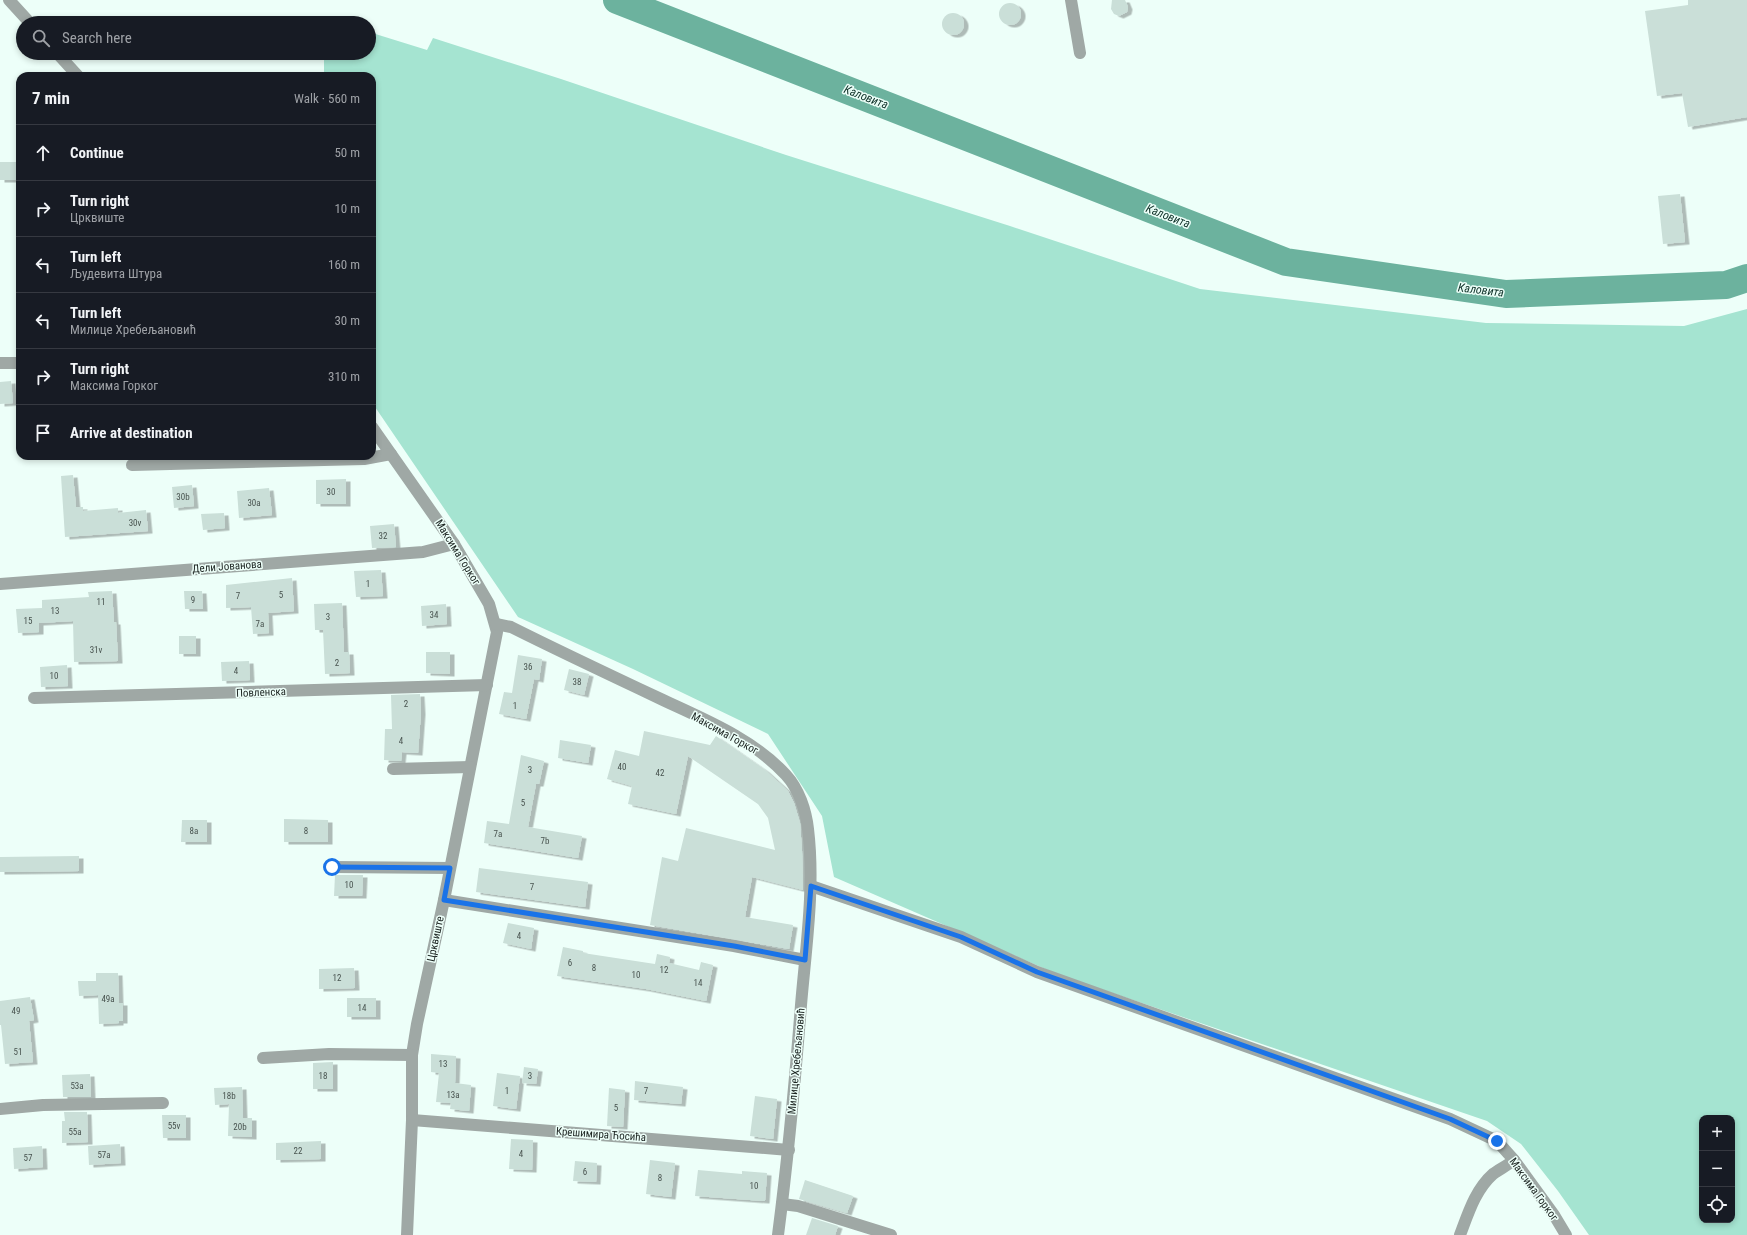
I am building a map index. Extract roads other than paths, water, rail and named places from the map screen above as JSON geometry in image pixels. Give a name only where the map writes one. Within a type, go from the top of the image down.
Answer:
[{"type":"street","points":[[9,0],[24,16]]},
{"type":"street","points":[[1071,0],[1080,53]]},
{"type":"street","points":[[63,60],[74,72]]},
{"type":"street","points":[[0,364],[16,363]]},
{"type":"street","name":"Максима Горког","points":[[376,433],[454,544],[489,604],[496,624],[511,627],[719,726],[753,746],[773,762],[788,777],[797,791],[804,810],[808,829],[811,886],[961,937],[1044,974],[1450,1119],[1497,1141],[1514,1160],[1554,1215],[1566,1235]]},
{"type":"street","points":[[376,457],[391,454]]},
{"type":"street","points":[[132,465],[325,460]]},
{"type":"street","name":"Дели Јованова","points":[[0,584],[423,552],[454,544]]},
{"type":"street","name":"Црквиште","points":[[408,1235],[412,1120],[412,1055],[417,1024],[444,900],[496,642],[496,624]]},
{"type":"street","name":"Повленска","points":[[34,698],[487,685]]},
{"type":"street","points":[[393,769],[470,767]]},
{"type":"street","points":[[332,867],[450,868]]},
{"type":"street","name":"Милице Хребељановић","points":[[778,1235],[788,1150],[811,886]]},
{"type":"street","points":[[444,900],[734,946],[805,960]]},
{"type":"street","points":[[263,1058],[329,1054],[412,1055]]},
{"type":"street","points":[[0,1109],[44,1105],[163,1103]]},
{"type":"street","name":"Крешимира Ћосића","points":[[412,1120],[788,1150]]},
{"type":"street","points":[[1460,1235],[1477,1195],[1484,1184],[1494,1174],[1514,1160]]},
{"type":"street","points":[[782,1204],[798,1206],[891,1235]]},
{"type":"waterway","name":"Каловита","points":[[617,0],[1286,262],[1506,294],[1726,285],[1747,278]]}]
